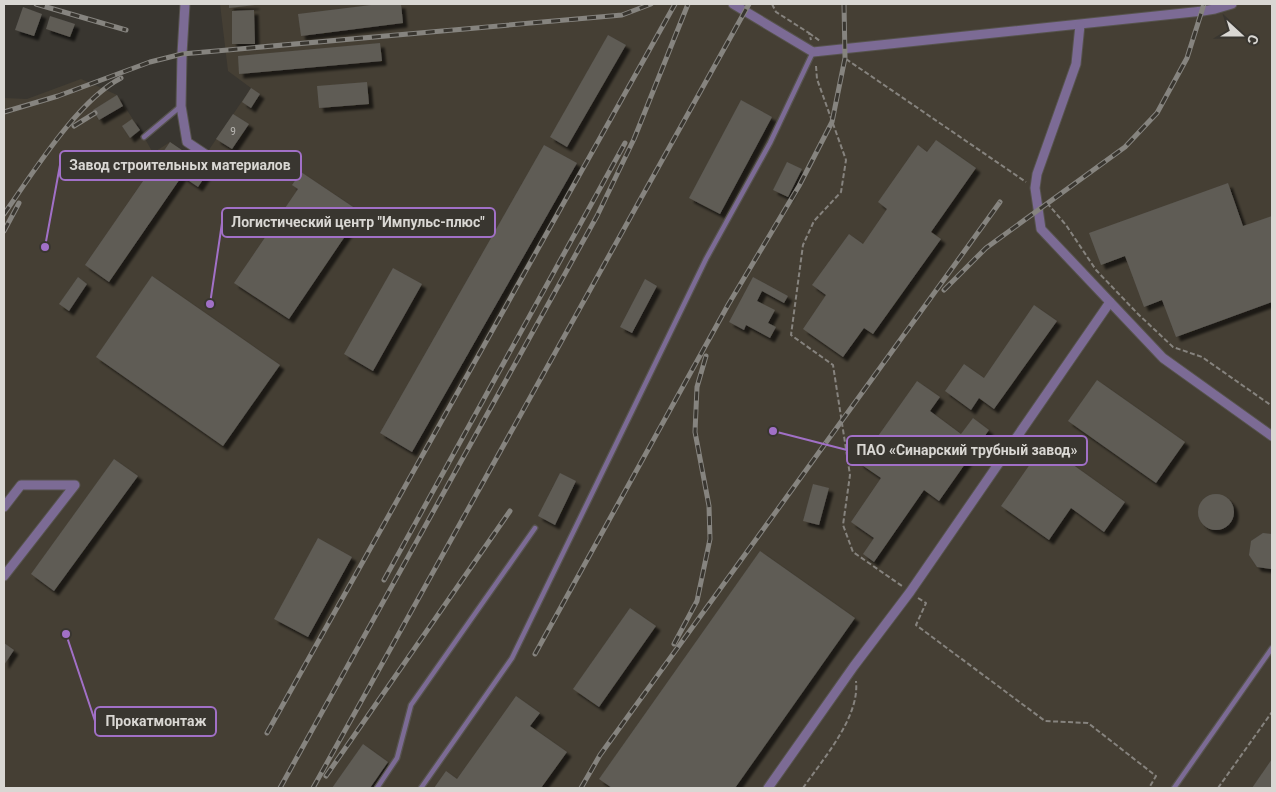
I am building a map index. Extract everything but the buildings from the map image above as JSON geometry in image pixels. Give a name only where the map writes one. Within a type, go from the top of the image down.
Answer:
[{"type":"street","points":[[185,4],[181,106],[187,142],[205,154]]},
{"type":"street","points":[[733,4],[813,52],[1080,25],[1215,9],[1232,4]]},
{"type":"street","points":[[1080,25],[1076,64],[1037,174],[1035,188],[1041,229],[1163,358],[1272,436]]},
{"type":"street","points":[[768,788],[854,666],[910,592],[1110,302]]},
{"type":"street","points":[[4,507],[21,485],[75,485],[4,576]]},
{"type":"lane","points":[[421,788],[512,658],[706,260],[770,143],[813,52]]},
{"type":"lane","points":[[144,137],[181,106]]},
{"type":"lane","points":[[377,788],[397,758],[411,705],[535,528]]},
{"type":"lane","points":[[1174,788],[1272,648]]},
{"type":"path","points":[[772,4],[776,12],[809,34],[817,79],[846,160],[842,192],[814,221],[803,245],[791,335],[833,365],[850,475],[843,526],[853,552],[926,603],[916,625],[1044,721],[1088,723],[1156,776],[1149,788]]},
{"type":"path","points":[[803,788],[837,738],[852,708],[857,690],[854,666]]},
{"type":"path","points":[[1218,788],[1272,712]]},
{"type":"shaded area","points":[[220,4],[1272,4],[1272,788],[4,788],[4,98],[27,99],[81,79],[117,95],[153,153],[170,142],[200,163],[251,88],[228,71]]},
{"type":"railway","points":[[36,4],[126,30]]},
{"type":"railway","points":[[4,112],[58,96],[150,62],[182,54],[622,15],[651,4]]},
{"type":"railway","points":[[267,733],[675,4]]},
{"type":"railway","points":[[280,788],[597,216],[634,139],[688,4]]},
{"type":"railway","points":[[313,788],[749,4]]},
{"type":"railway","points":[[535,654],[728,305],[799,186],[832,122],[845,58],[844,4]]},
{"type":"railway","points":[[944,290],[986,248],[1125,147],[1157,113],[1187,58],[1204,4]]},
{"type":"railway","points":[[4,214],[72,120],[88,103],[121,78]]},
{"type":"railway","points":[[74,126],[95,113]]},
{"type":"railway","points":[[384,580],[625,143]]},
{"type":"railway","points":[[581,788],[600,755],[1000,202]]},
{"type":"railway","points":[[4,231],[19,203]]},
{"type":"railway","points":[[674,644],[697,601],[710,539],[709,506],[695,432],[697,387],[706,356]]},
{"type":"railway","points":[[326,776],[510,511]]},
{"type":"place","name":"Завод строительных материалов","points":[[45,247]]},
{"type":"place","name":"Логистический центр \"Импульс-плюс\"","points":[[210,304]]},
{"type":"place","name":"ПАО «Синарский трубный завод»","points":[[773,431]]},
{"type":"place","name":"Прокатмонтаж","points":[[66,634]]}]
